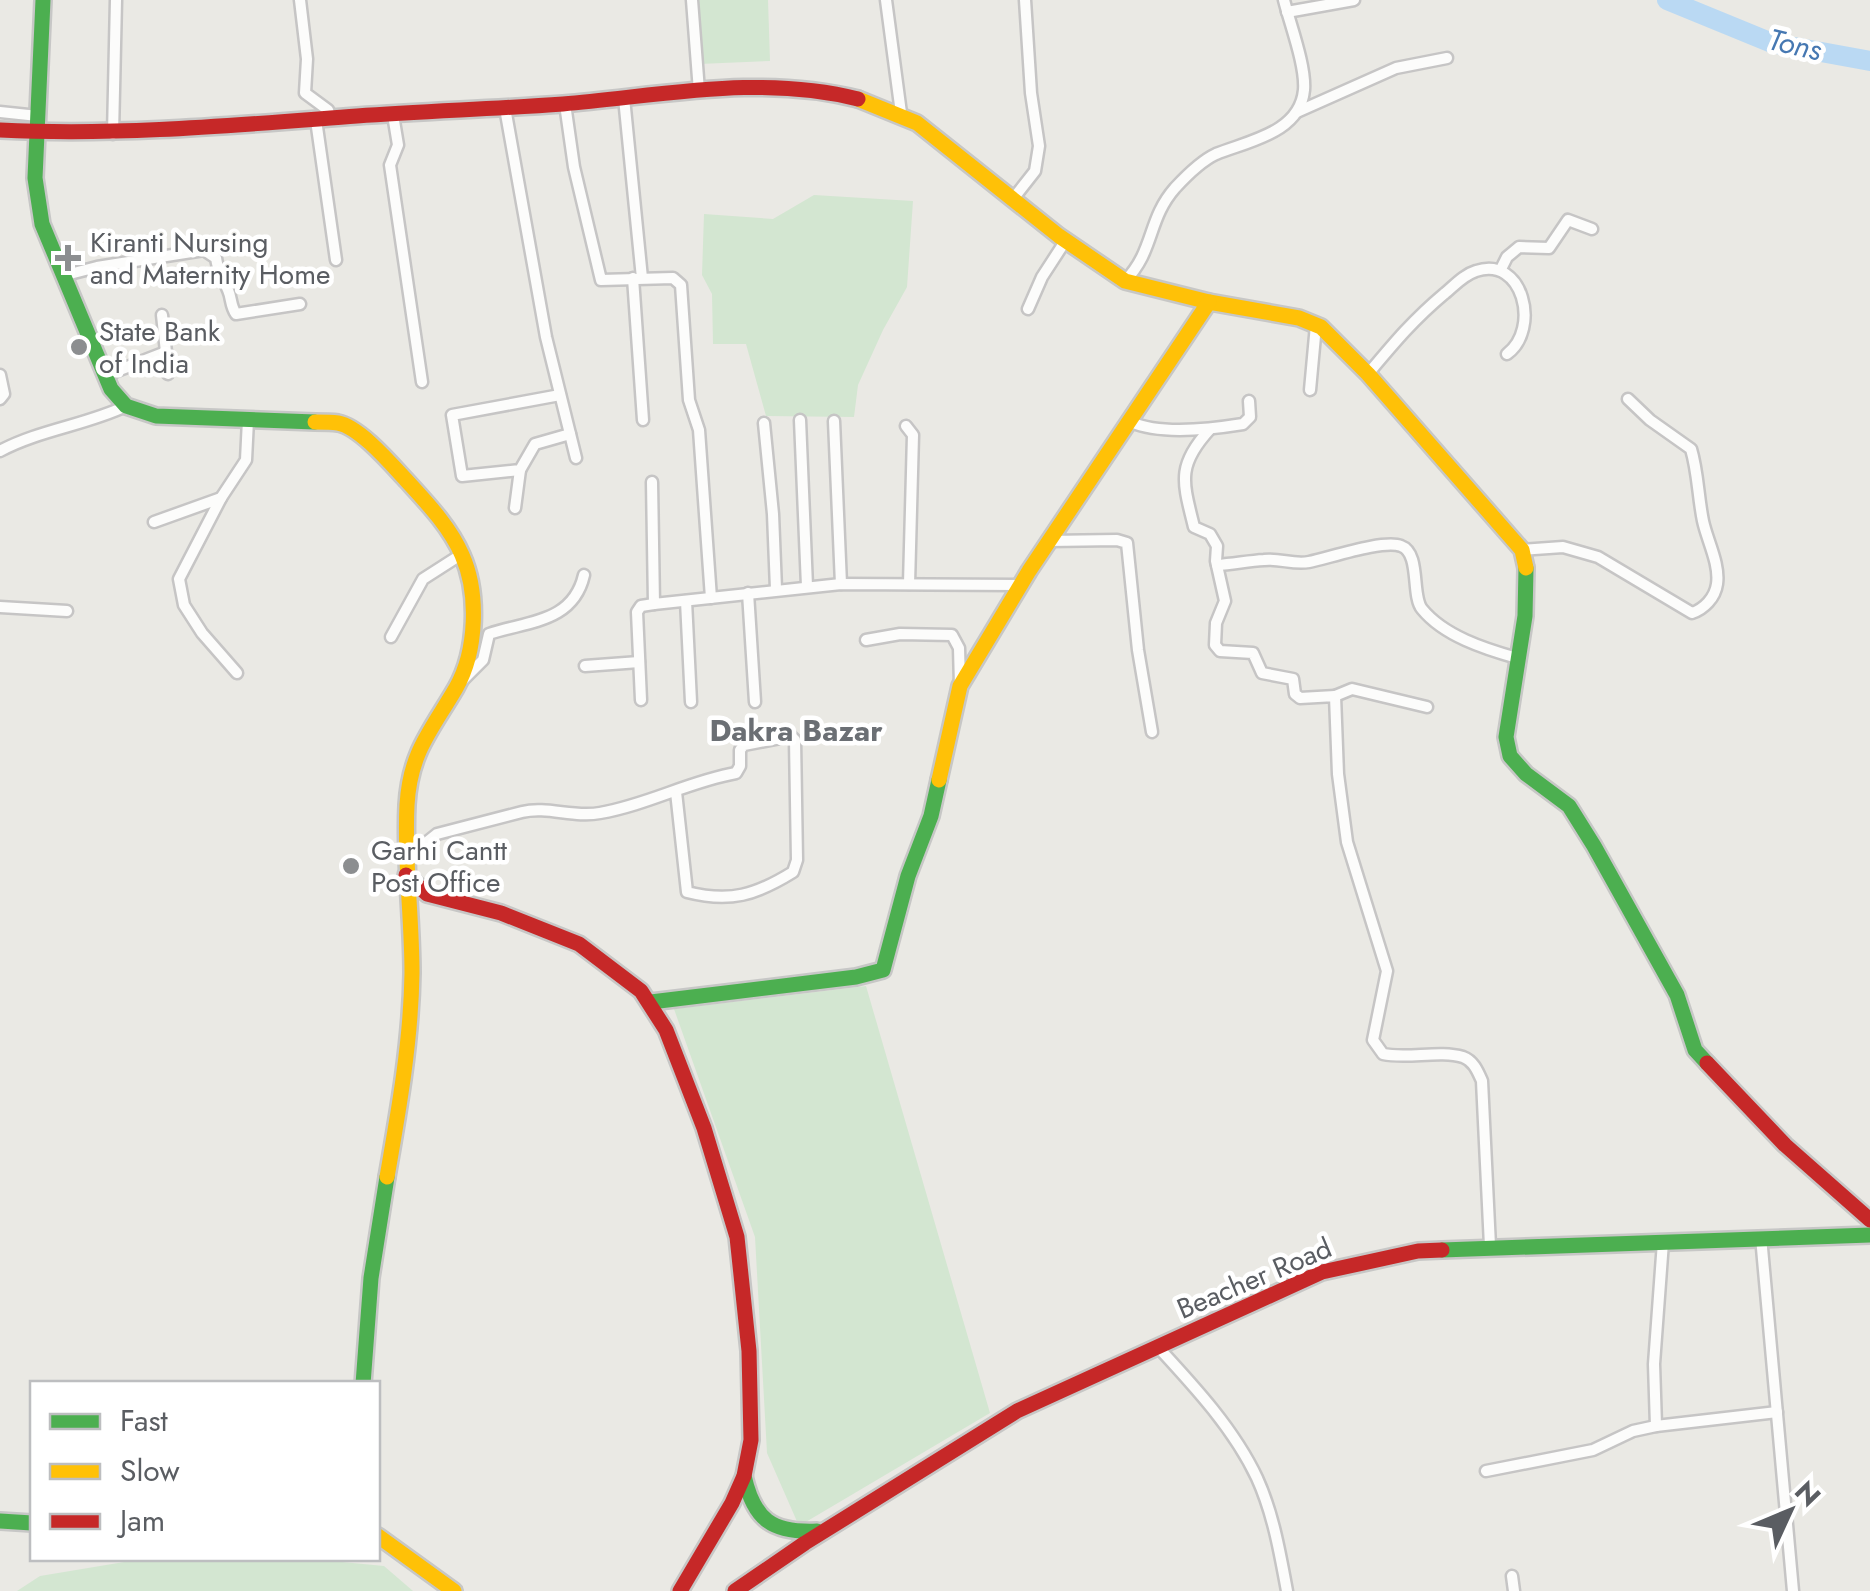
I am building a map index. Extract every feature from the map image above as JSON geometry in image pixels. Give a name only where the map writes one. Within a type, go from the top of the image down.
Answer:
[{"type":"street","points":[[44,0],[35,178],[42,224],[104,376],[126,406],[156,416],[342,423],[404,478],[462,554],[467,568],[472,639],[463,675],[418,744],[409,779],[406,876],[412,970],[407,1044],[396,1140],[371,1275],[363,1381]]},
{"type":"street","points":[[113,135],[116,0]]},
{"type":"street","points":[[300,0],[308,58],[305,92],[328,110],[324,119],[336,260]]},
{"type":"street","points":[[692,0],[699,91]]},
{"type":"street","points":[[886,0],[901,113]]},
{"type":"street","points":[[1014,199],[1035,171],[1039,146],[1025,0]]},
{"type":"street","points":[[1297,112],[1304,82],[1286,6],[1354,0]]},
{"type":"street","points":[[1125,281],[1145,256],[1160,208],[1202,162],[1266,136],[1297,112],[1396,68],[1447,58]]},
{"type":"street","points":[[0,112],[37,124],[113,135],[699,91],[820,91],[901,113],[1125,281],[1316,324],[1342,345],[1522,550],[1527,565],[1527,591],[1506,737],[1510,756],[1526,774],[1569,806],[1677,995],[1695,1050],[1785,1145],[1870,1220]]},
{"type":"street","points":[[624,98],[638,278],[643,420]]},
{"type":"street","points":[[565,104],[574,168],[600,280],[673,278],[682,290],[689,400],[700,430],[711,598]]},
{"type":"street","points":[[504,108],[546,337],[576,458]]},
{"type":"street","points":[[394,114],[398,145],[390,166],[422,382]]},
{"type":"street","points":[[0,130],[37,124]]},
{"type":"street","points":[[1501,269],[1519,247],[1549,248],[1568,220],[1592,229]]},
{"type":"street","points":[[1028,310],[1066,240]]},
{"type":"street","points":[[62,276],[97,266],[204,250],[216,258],[219,279],[228,288],[231,308],[236,314],[300,304]]},
{"type":"street","points":[[1368,374],[1412,320],[1479,270],[1501,269],[1526,303],[1524,332],[1517,347],[1507,354]]},
{"type":"street","points":[[960,686],[1049,541],[1209,302]]},
{"type":"street","points":[[162,315],[168,374]]},
{"type":"street","points":[[1310,390],[1316,324]]},
{"type":"street","points":[[104,376],[166,352]]},
{"type":"street","points":[[0,375],[4,389],[0,399]]},
{"type":"street","points":[[520,470],[462,476],[452,416],[560,395]]},
{"type":"street","points":[[1522,550],[1563,547],[1598,557],[1692,613],[1702,610],[1712,598],[1716,572],[1702,520],[1691,449],[1628,399]]},
{"type":"street","points":[[1131,422],[1153,429],[1246,423],[1250,417],[1248,401]]},
{"type":"street","points":[[0,450],[126,406]]},
{"type":"street","points":[[237,674],[202,634],[179,591],[179,579],[221,498],[246,460],[248,420]]},
{"type":"street","points":[[800,420],[807,586]]},
{"type":"street","points":[[834,421],[841,584]]},
{"type":"street","points":[[764,423],[776,589]]},
{"type":"street","points":[[906,426],[912,434],[908,584]]},
{"type":"street","points":[[1210,428],[1190,452],[1183,481],[1194,527],[1214,539],[1225,601],[1216,623],[1216,648],[1253,653],[1264,675],[1293,679],[1295,694],[1300,698],[1361,690],[1427,707]]},
{"type":"street","points":[[515,508],[520,470],[535,444],[570,434]]},
{"type":"street","points":[[652,482],[654,604]]},
{"type":"street","points":[[154,522],[221,498]]},
{"type":"street","points":[[1049,541],[1127,543],[1138,650],[1152,732]]},
{"type":"street","points":[[1217,565],[1270,560],[1295,564],[1398,544],[1407,551],[1417,575],[1417,601],[1430,617],[1448,631],[1517,658]]},
{"type":"street","points":[[392,638],[423,579],[462,554]]},
{"type":"street","points":[[456,685],[480,666],[489,634],[558,613],[574,598],[584,575]]},
{"type":"street","points":[[641,700],[641,606],[841,584],[1021,586]]},
{"type":"street","points":[[748,593],[755,702]]},
{"type":"street","points":[[686,600],[691,702]]},
{"type":"street","points":[[0,607],[67,611]]},
{"type":"street","points":[[651,1002],[856,977],[883,970],[908,876],[931,816],[960,686],[958,648],[952,635],[900,634],[866,640]]},
{"type":"street","points":[[585,666],[639,662]]},
{"type":"street","points":[[1334,696],[1347,842],[1386,971],[1373,1040],[1383,1054],[1463,1057],[1474,1065],[1482,1081],[1490,1246]]},
{"type":"street","points":[[406,858],[437,834],[534,809],[601,814],[676,792],[714,775],[736,773],[744,745],[793,738],[798,778],[794,872],[742,896],[714,899],[686,892],[676,792]]},
{"type":"street","points":[[406,876],[420,892],[501,912],[579,944],[608,964],[651,1002],[704,1128],[738,1237],[750,1368],[750,1440],[744,1476],[732,1503],[680,1591]]},
{"type":"street","name":"Beacher Road","points":[[735,1591],[1016,1412],[1322,1272],[1418,1251],[1490,1246],[1870,1235]]},
{"type":"street","points":[[1761,1236],[1793,1591]]},
{"type":"street","points":[[1656,1426],[1654,1364],[1663,1242]]},
{"type":"street","points":[[1158,1347],[1209,1406],[1256,1478],[1280,1550],[1288,1591]]},
{"type":"street","points":[[1486,1471],[1593,1450],[1656,1426],[1777,1412]]},
{"type":"street","points":[[744,1476],[749,1504],[758,1515],[798,1533],[826,1530]]},
{"type":"street","points":[[0,1520],[30,1522]]},
{"type":"street","points":[[380,1537],[454,1591]]},
{"type":"street","points":[[1512,1576],[1514,1591]]},
{"type":"green space","points":[[697,0],[768,0],[770,61],[699,64]]},
{"type":"green space","points":[[814,195],[913,201],[907,287],[858,385],[854,417],[766,416],[746,344],[713,344],[712,294],[702,275],[704,214],[773,219]]},
{"type":"green space","points":[[866,986],[990,1413],[799,1526],[767,1453],[755,1237],[674,1009]]},
{"type":"green space","points":[[130,1561],[332,1561],[384,1566],[413,1591],[17,1591],[40,1576]]},
{"type":"waterway","name":"Tons","points":[[1667,0],[1772,43],[1870,61]]},
{"type":"traffic: fast","points":[[43,0],[35,178],[42,224],[111,389],[126,406],[156,416],[315,422]]},
{"type":"traffic: fast","points":[[1526,568],[1525,616],[1506,737],[1510,756],[1526,774],[1569,806],[1677,995],[1695,1050],[1707,1063]]},
{"type":"traffic: fast","points":[[651,1002],[856,977],[883,970],[939,780]]},
{"type":"traffic: fast","points":[[363,1381],[371,1278],[387,1177]]},
{"type":"traffic: fast","points":[[1442,1250],[1870,1235]]},
{"type":"traffic: fast","points":[[744,1476],[753,1503],[767,1521],[788,1529],[817,1531]]},
{"type":"traffic: fast","points":[[0,1521],[30,1523]]},
{"type":"traffic: slow","points":[[858,99],[917,123],[1059,236],[1125,281],[1209,302],[1299,318],[1321,327],[1368,374],[1522,550],[1526,568]]},
{"type":"traffic: slow","points":[[939,780],[960,686],[1029,571],[1209,302]]},
{"type":"traffic: slow","points":[[315,422],[338,423],[366,439],[430,507],[462,555],[473,604],[472,640],[463,673],[423,743],[409,787],[411,998],[404,1075],[387,1177]]},
{"type":"traffic: slow","points":[[380,1537],[454,1591]]},
{"type":"traffic: jam","points":[[0,130],[179,129],[563,104],[748,87],[785,88],[858,99]]},
{"type":"traffic: jam","points":[[406,875],[427,894],[501,913],[579,944],[641,991],[666,1030],[704,1128],[737,1237],[749,1351],[751,1440],[744,1476],[732,1503],[680,1591]]},
{"type":"traffic: jam","points":[[1707,1063],[1785,1145],[1870,1220]]},
{"type":"traffic: jam","points":[[735,1591],[1017,1411],[1322,1272],[1418,1251],[1442,1250]]},
{"type":"place","name":"Kiranti Nursing and Maternity Home","points":[[68,258]]},
{"type":"place","name":"State Bank of India","points":[[79,347]]},
{"type":"place","name":"Garhi Cantt Post Office","points":[[351,866]]},
{"type":"district","name":"Dakra Bazar","points":[[796,731]]}]
